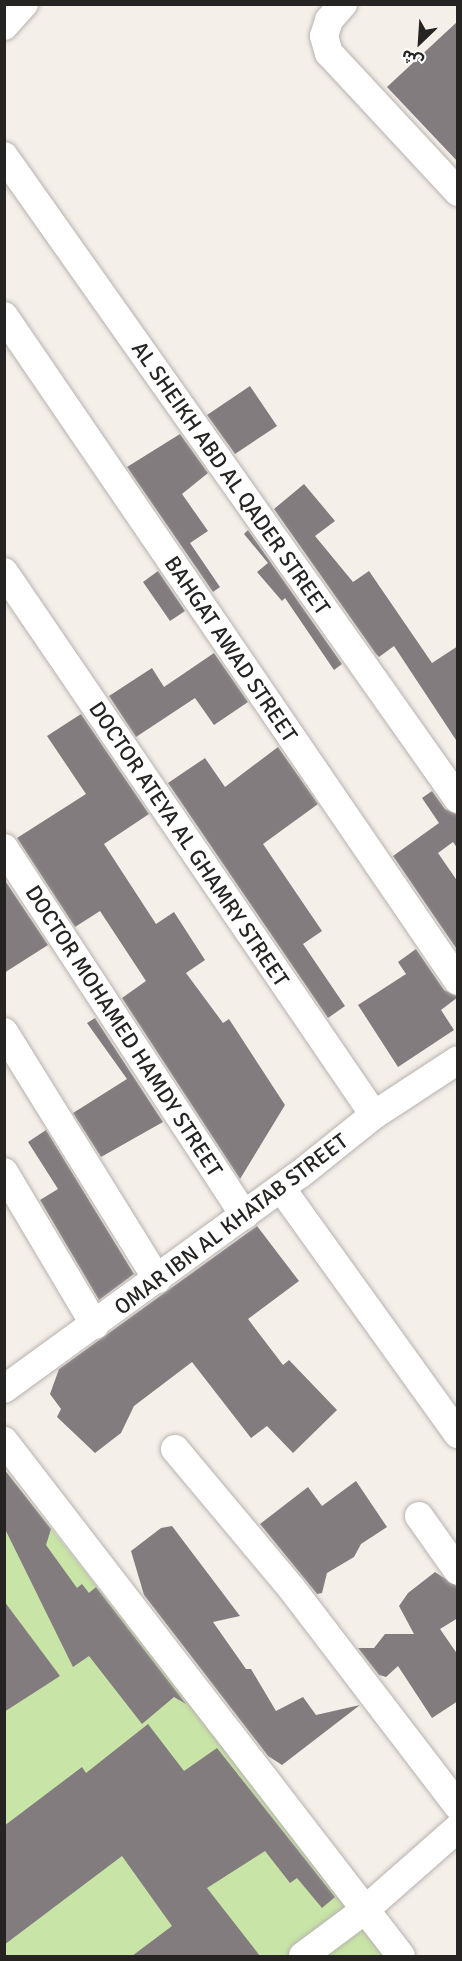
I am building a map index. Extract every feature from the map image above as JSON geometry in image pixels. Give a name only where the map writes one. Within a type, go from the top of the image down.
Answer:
[{"type":"street","points":[[4,26],[24,4]]},
{"type":"street","points":[[343,4],[329,20],[324,36],[329,53],[458,192]]},
{"type":"street","name":"AL SHEIKH ABD AL QADER STREET","points":[[4,156],[458,799]]},
{"type":"street","name":"BAHGAT AWAD STREET","points":[[4,316],[458,981]]},
{"type":"street","name":"DOCTOR ATEYA AL GHAMRY STREET","points":[[4,572],[374,1115]]},
{"type":"street","name":"DOCTOR MOHAMED HAMDY STREET","points":[[4,848],[244,1215]]},
{"type":"street","points":[[4,1032],[157,1279]]},
{"type":"street","name":"OMAR IBN AL KHATAB STREET","points":[[4,1389],[281,1188],[374,1115],[458,1060]]},
{"type":"street","points":[[4,1172],[95,1324]]},
{"type":"street","points":[[281,1188],[458,1434]]},
{"type":"street","points":[[4,1441],[401,1956]]},
{"type":"street","points":[[175,1449],[292,1589],[458,1806]]},
{"type":"street","points":[[419,1516],[458,1571]]},
{"type":"street","points":[[303,1956],[366,1910],[458,1828]]},
{"type":"green space","points":[[5,1470],[388,1956],[5,1956]]},
{"type":"building","points":[[458,21],[458,162],[387,87]]},
{"type":"building","points":[[250,386],[277,426],[235,454],[207,415]]},
{"type":"building","points":[[180,434],[208,473],[182,494],[208,531],[190,543],[220,587],[213,592],[127,467]]},
{"type":"building","points":[[304,484],[335,521],[315,536],[353,582],[369,571],[432,663],[458,646],[458,743],[394,646],[379,657],[376,654],[274,509]]},
{"type":"building","points":[[248,530],[342,664],[334,670],[285,598],[282,601],[257,572],[268,563],[244,534]]},
{"type":"building","points":[[158,571],[185,611],[170,621],[143,582]]},
{"type":"building","points":[[214,653],[248,702],[214,725],[195,698],[136,737],[109,696],[152,668],[164,687]]},
{"type":"building","points":[[81,714],[149,814],[104,844],[156,924],[174,912],[205,960],[186,973],[223,1023],[229,1019],[285,1105],[240,1179],[122,998],[146,981],[100,911],[75,927],[17,838],[86,794],[47,736]]},
{"type":"building","points":[[278,747],[318,804],[263,844],[322,931],[303,944],[345,1006],[328,1018],[168,783],[205,758],[225,787]]},
{"type":"building","points":[[432,791],[445,809],[458,815],[458,849],[453,842],[438,853],[458,882],[458,951],[393,856],[439,823],[422,798]]},
{"type":"building","points":[[4,879],[48,945],[4,973]]},
{"type":"building","points":[[416,949],[444,990],[458,997],[441,1010],[454,1030],[398,1067],[358,1005],[406,974],[398,962]]},
{"type":"building","points":[[95,1018],[163,1122],[101,1157],[73,1113],[127,1079],[87,1023]]},
{"type":"building","points":[[46,1130],[134,1274],[99,1300],[40,1200],[58,1189],[28,1142]]},
{"type":"building","points":[[257,1226],[299,1281],[248,1319],[283,1365],[289,1360],[337,1410],[293,1453],[267,1426],[251,1438],[192,1362],[134,1406],[121,1433],[95,1453],[57,1417],[61,1409],[50,1394],[59,1369]]},
{"type":"building","points":[[4,1469],[51,1529],[46,1545],[77,1588],[82,1584],[89,1593],[96,1587],[186,1704],[174,1697],[142,1724],[89,1656],[73,1667],[4,1527]]},
{"type":"building","points":[[356,1481],[387,1527],[361,1544],[354,1557],[327,1573],[322,1593],[317,1594],[260,1524],[308,1487],[322,1506]]},
{"type":"building","points":[[172,1526],[240,1616],[213,1622],[246,1669],[251,1669],[276,1711],[303,1697],[316,1715],[360,1705],[282,1765],[268,1756],[144,1595],[131,1551],[161,1528]]},
{"type":"building","points":[[435,1572],[458,1587],[458,1618],[440,1629],[458,1655],[458,1701],[432,1718],[398,1666],[386,1677],[379,1675],[358,1648],[374,1648],[385,1634],[414,1634],[399,1606],[408,1593]]},
{"type":"building","points":[[4,1601],[60,1676],[4,1712]]},
{"type":"building","points":[[148,1724],[184,1771],[217,1748],[335,1897],[322,1908],[297,1878],[290,1883],[265,1851],[207,1888],[260,1956],[132,1956],[172,1926],[122,1856],[4,1945],[4,1826],[82,1767],[86,1773]]}]
